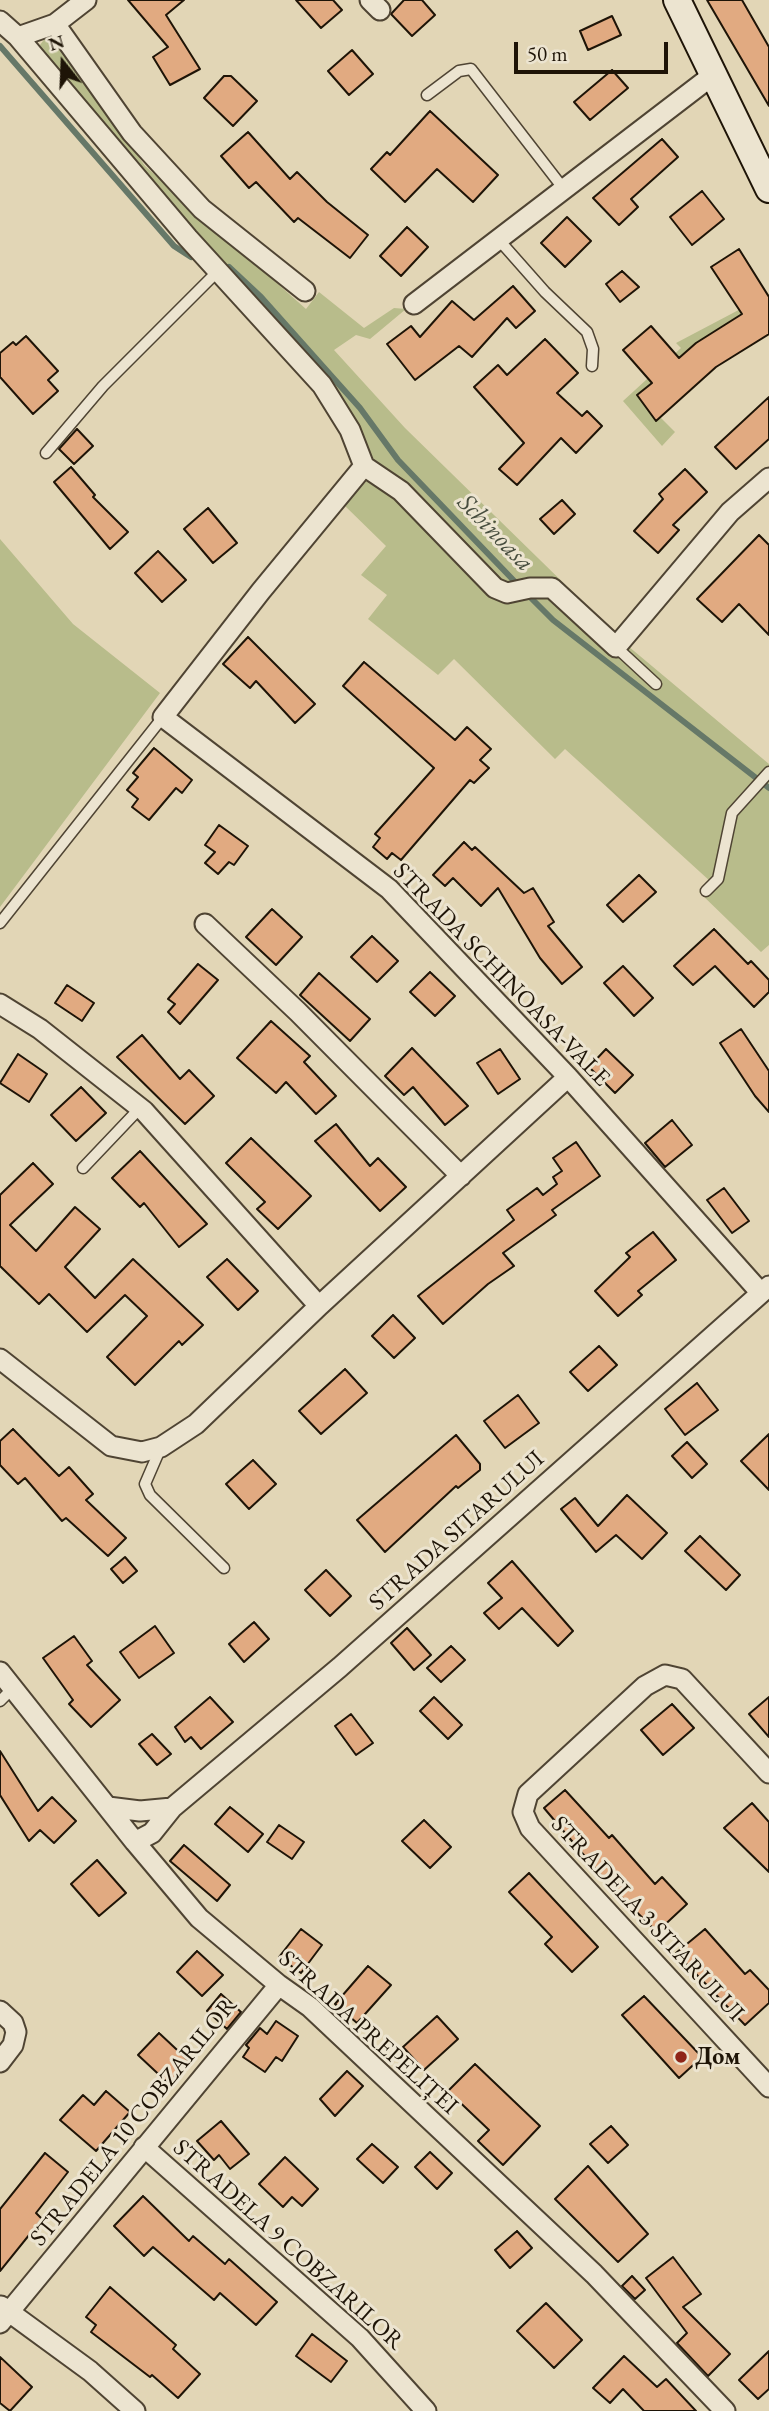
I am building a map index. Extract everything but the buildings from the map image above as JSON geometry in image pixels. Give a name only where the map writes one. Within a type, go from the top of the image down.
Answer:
[{"type":"street","points":[[18,37],[55,24],[86,0]]},
{"type":"street","points":[[677,0],[769,189]]},
{"type":"street","points":[[0,21],[18,37],[218,271],[322,385],[350,430],[364,466],[401,491],[495,588],[552,588],[616,647],[708,536],[730,512],[769,478]]},
{"type":"street","points":[[55,24],[132,133],[192,199],[305,291]]},
{"type":"street","points":[[414,303],[713,75]]},
{"type":"street","points":[[163,718],[364,466]]},
{"type":"street","name":"STRADA SCHINOASA-VALE","points":[[163,718],[389,889],[765,1289]]},
{"type":"street","points":[[205,924],[308,1021],[461,1176]]},
{"type":"street","points":[[0,1004],[40,1029],[139,1108],[319,1306]]},
{"type":"street","points":[[0,1359],[111,1446],[142,1452],[161,1447],[196,1424],[319,1306],[568,1077]]},
{"type":"street","name":"STRADA SITARULUI","points":[[135,1842],[152,1833],[172,1808],[340,1667],[765,1289]]},
{"type":"street","name":"STRADA PREPELIȚEI","points":[[0,1672],[6,1695],[108,1807],[199,1917],[279,1985],[310,2007],[594,2274],[724,2411]]},
{"type":"street","name":"STRADELA 3 SITARULUI","points":[[769,1773],[682,1679],[665,1675],[645,1686],[528,1794],[523,1812],[530,1828],[769,2087]]},
{"type":"street","points":[[108,1807],[140,1811],[172,1808]]},
{"type":"street","name":"STRADELA 10 COBZARILOR","points":[[3,2314],[279,1985]]},
{"type":"street","points":[[0,2011],[13,2023],[16,2032],[13,2045],[0,2062]]},
{"type":"street","name":"STRADELA 9 COBZARILOR","points":[[144,2147],[360,2338],[426,2411]]},
{"type":"street","points":[[3,2314],[90,2371],[135,2411]]},
{"type":"lane","points":[[427,95],[459,71],[471,69],[563,188]]},
{"type":"lane","points":[[499,240],[545,292],[587,332],[593,349],[592,366]]},
{"type":"lane","points":[[46,453],[103,386],[218,271]]},
{"type":"lane","points":[[616,647],[656,684]]},
{"type":"lane","points":[[0,923],[163,718]]},
{"type":"lane","points":[[706,891],[718,879],[732,813],[767,774]]},
{"type":"lane","points":[[83,1168],[139,1108]]},
{"type":"lane","points":[[161,1447],[145,1483],[150,1495],[225,1568]]},
{"type":"green space","points":[[46,37],[56,38],[145,166],[306,309],[319,292],[364,328],[394,308],[406,309],[370,339],[356,335],[334,350],[405,428],[628,646],[769,764],[769,945],[761,952],[699,892],[711,882],[565,749],[555,759],[454,659],[438,675],[368,619],[387,595],[361,575],[386,546],[344,505],[379,468],[342,405],[142,176],[44,53],[40,45]]},
{"type":"green space","points":[[769,294],[769,298],[696,343],[638,395],[675,432],[662,446],[623,401],[681,348],[676,343]]},
{"type":"green space","points":[[0,539],[73,624],[160,693],[0,907]]},
{"type":"waterway","name":"Schinoasa","points":[[0,46],[174,246],[191,257]]},
{"type":"waterway","name":"Schinoasa","points":[[229,267],[261,297],[360,408],[398,460],[519,586]]},
{"type":"waterway","name":"Schinoasa","points":[[527,594],[553,620],[769,788]]},
{"type":"place","name":"Дом","points":[[681,2057]]}]
